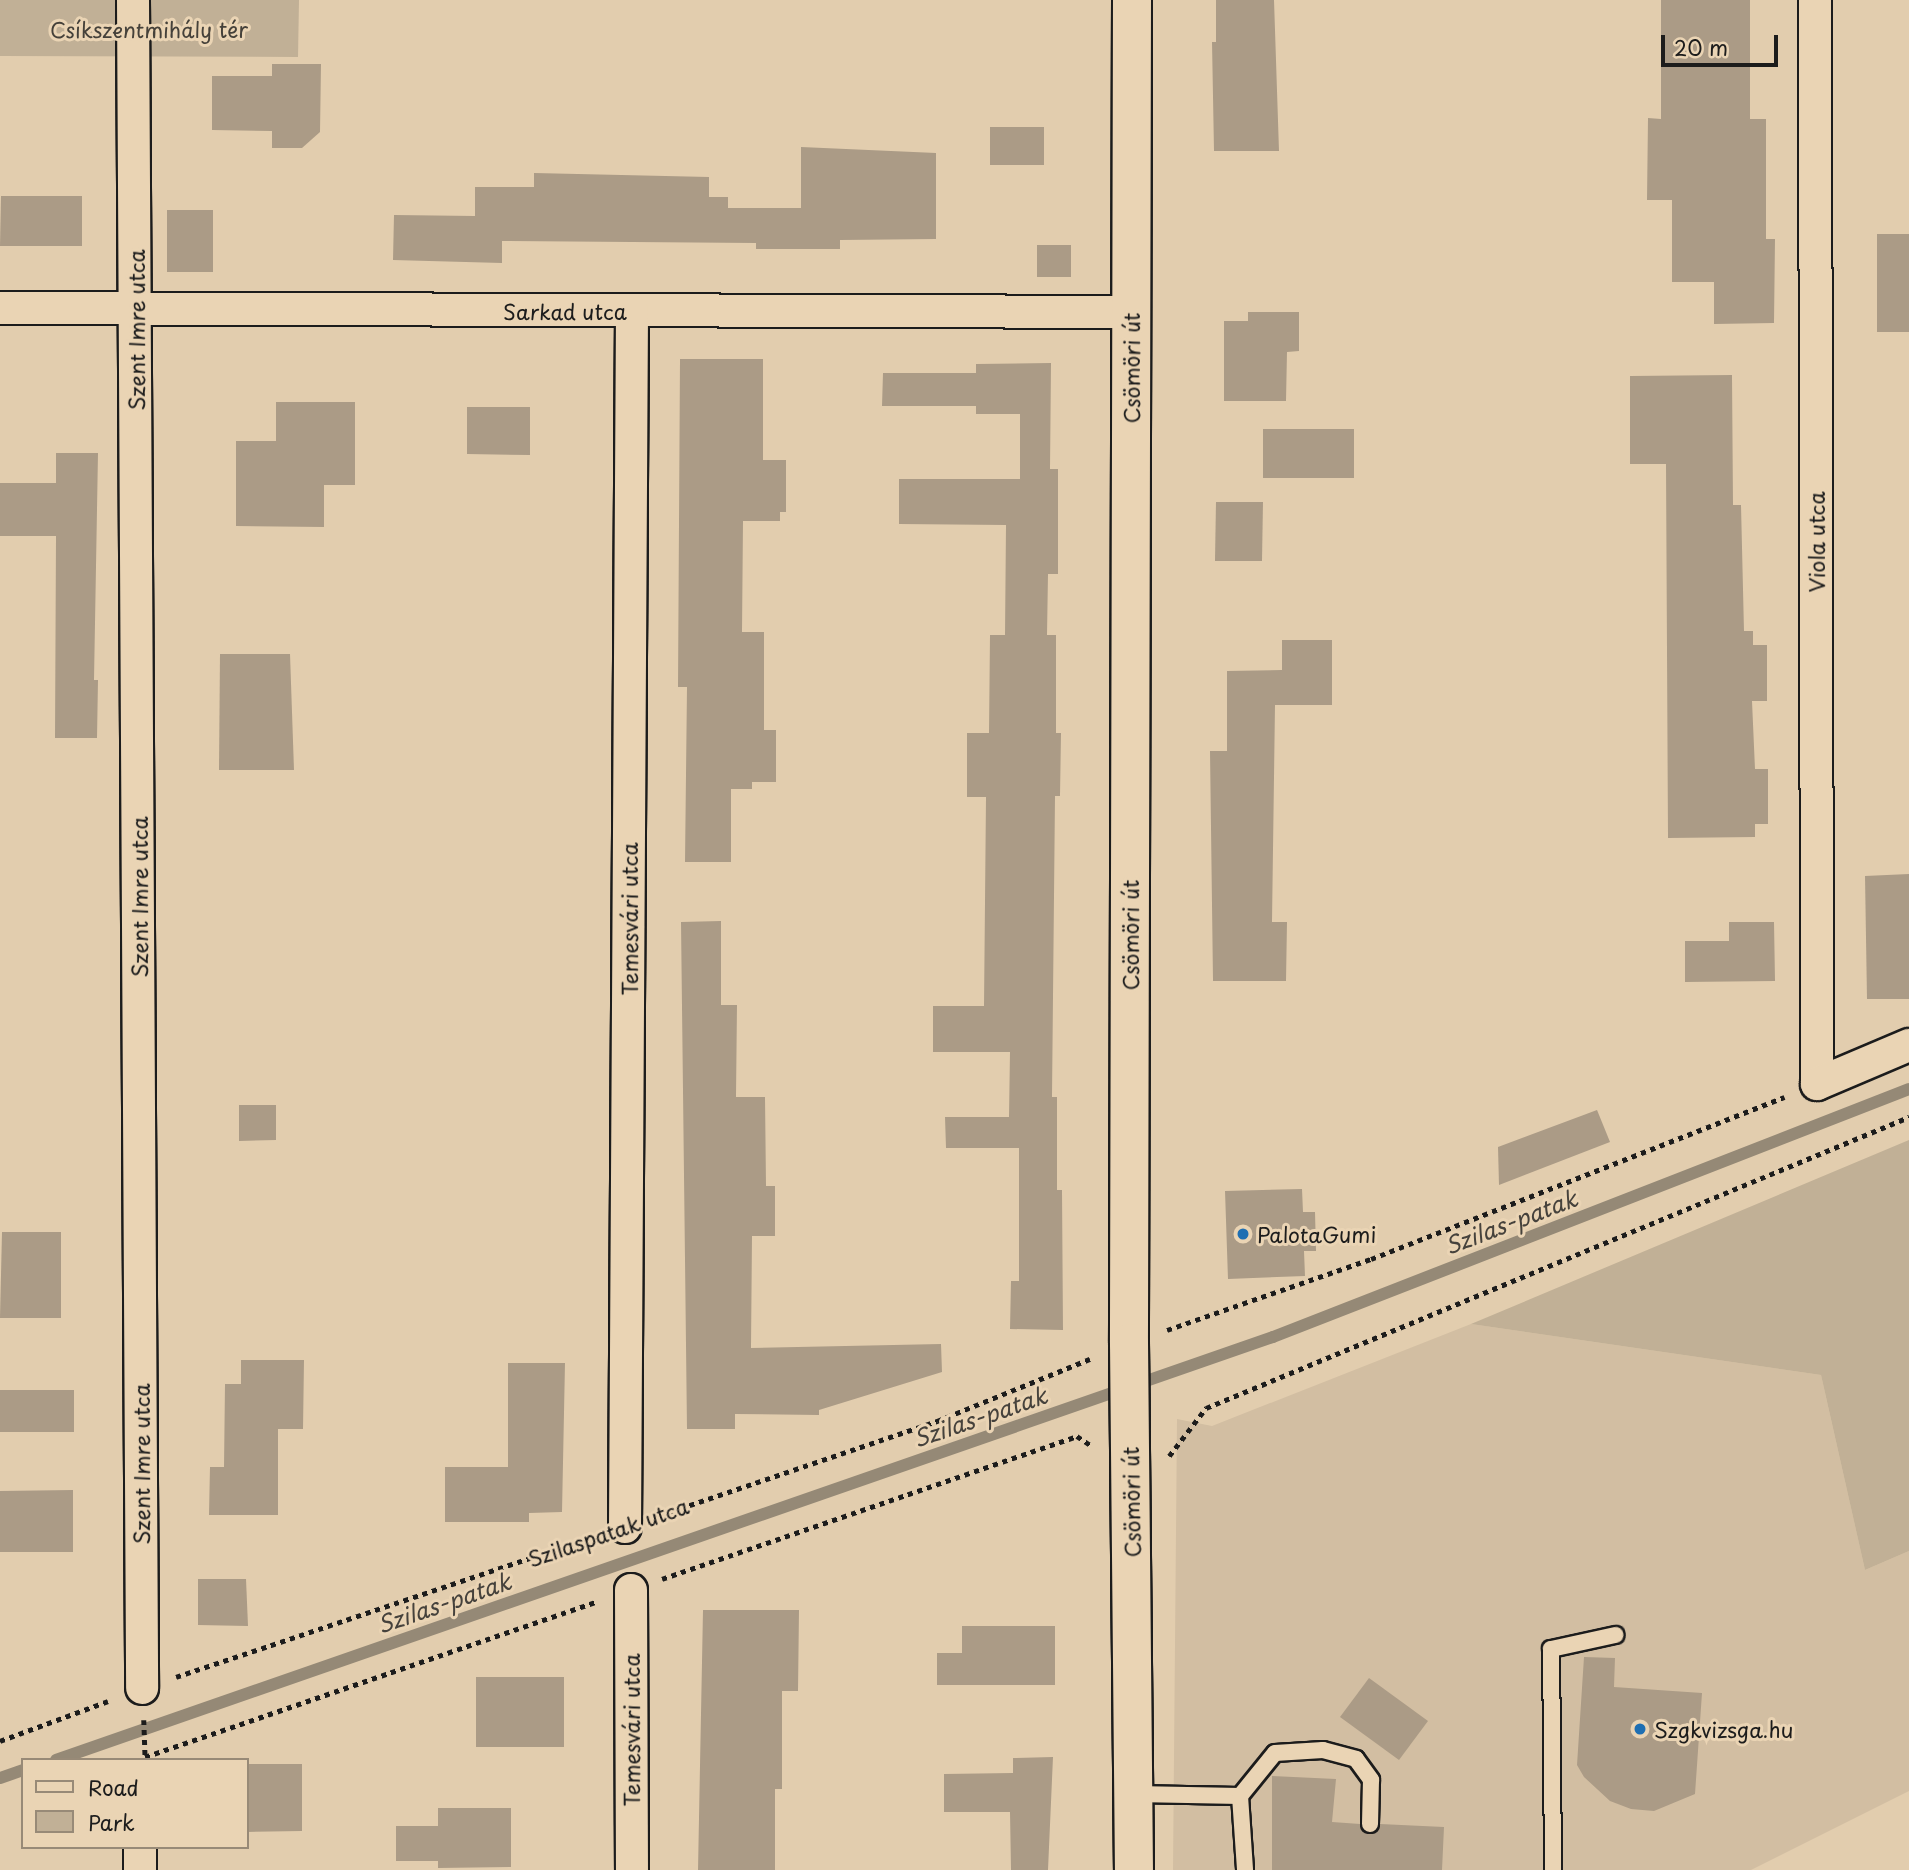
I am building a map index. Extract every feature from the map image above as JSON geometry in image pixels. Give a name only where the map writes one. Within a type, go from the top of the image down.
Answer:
[{"type":"main road","name":"Csömöri út","points":[[1132,0],[1129,1343],[1135,1870]]},
{"type":"street","name":"Szent Imre utca","points":[[133,0],[142,1688]]},
{"type":"street","name":"Viola utca","points":[[1815,0],[1817,1084]]},
{"type":"street","name":"Sarkad utca","points":[[0,308],[1130,312]]},
{"type":"street","name":"Temesvári utca","points":[[625,1527],[632,311]]},
{"type":"street","points":[[1817,1084],[1909,1045]]},
{"type":"street","name":"Temesvári utca","points":[[631,1590],[632,1870]]},
{"type":"street","points":[[140,1849],[140,1870]]},
{"type":"lane","points":[[1553,1870],[1551,1649],[1615,1635]]},
{"type":"lane","points":[[1245,1870],[1240,1797],[1275,1754],[1323,1750],[1356,1759],[1371,1780],[1370,1824]]},
{"type":"lane","points":[[1135,1794],[1240,1797]]},
{"type":"path","points":[[1129,1343],[1370,1259],[1817,1084]]},
{"type":"path","points":[[145,1757],[1077,1436],[1131,1468],[1164,1462],[1206,1409],[1909,1117]]},
{"type":"path","name":"Szilaspatak utca","points":[[0,1741],[142,1688],[937,1421],[1094,1358]]},
{"type":"shaded area","points":[[1471,1324],[1821,1375],[1865,1570],[1909,1551],[1909,1791],[1751,1870],[1173,1870],[1177,1419],[1212,1426]]},
{"type":"green space","name":"Csíkszentmihály tér","points":[[0,0],[299,0],[298,57],[0,56]]},
{"type":"green space","points":[[1909,1140],[1909,1551],[1865,1570],[1821,1375],[1471,1324]]},
{"type":"building","points":[[1216,0],[1274,0],[1279,151],[1214,151],[1212,42],[1216,42]]},
{"type":"building","points":[[1661,0],[1750,0],[1750,119],[1766,119],[1766,239],[1775,239],[1774,323],[1714,324],[1714,282],[1672,282],[1672,200],[1647,200],[1648,118],[1661,119]]},
{"type":"building","points":[[272,64],[321,64],[320,132],[302,148],[272,148],[272,131],[212,130],[212,76],[272,76]]},
{"type":"building","points":[[990,127],[1044,127],[1044,165],[990,165]]},
{"type":"building","points":[[801,147],[936,153],[936,239],[840,240],[840,249],[756,249],[756,243],[502,241],[502,263],[393,260],[394,215],[475,216],[475,187],[534,187],[534,173],[709,177],[709,197],[728,197],[728,208],[801,208]]},
{"type":"building","points":[[1,196],[82,196],[82,246],[0,246]]},
{"type":"building","points":[[167,210],[213,210],[213,272],[167,272]]},
{"type":"building","points":[[1877,234],[1909,234],[1909,332],[1877,332]]},
{"type":"building","points":[[1037,245],[1071,245],[1071,277],[1037,277]]},
{"type":"building","points":[[1248,312],[1299,312],[1299,351],[1287,352],[1286,401],[1224,401],[1224,321],[1248,321]]},
{"type":"building","points":[[680,359],[763,359],[763,460],[786,460],[786,512],[780,512],[780,521],[743,521],[742,632],[764,632],[764,730],[776,730],[776,782],[752,782],[752,789],[731,789],[731,862],[685,862],[687,687],[678,687]]},
{"type":"building","points":[[1051,363],[1050,469],[1058,469],[1058,574],[1048,574],[1047,635],[1056,635],[1056,733],[1061,733],[1060,796],[1055,796],[1052,1097],[1057,1097],[1057,1190],[1062,1190],[1063,1330],[1010,1329],[1011,1281],[1019,1281],[1019,1148],[946,1148],[945,1117],[1009,1117],[1010,1052],[933,1052],[933,1006],[984,1006],[986,797],[967,797],[967,733],[989,733],[990,635],[1005,635],[1006,525],[899,524],[899,479],[1020,479],[1020,414],[976,414],[976,406],[882,406],[883,373],[976,373],[976,364]]},
{"type":"building","points":[[1732,375],[1733,505],[1741,505],[1744,631],[1753,631],[1753,645],[1767,645],[1767,701],[1752,701],[1755,769],[1768,769],[1768,824],[1755,824],[1755,837],[1668,838],[1666,464],[1630,464],[1630,376]]},
{"type":"building","points":[[276,402],[355,402],[355,485],[324,485],[324,527],[236,526],[236,441],[276,441]]},
{"type":"building","points":[[467,407],[530,407],[530,455],[467,454]]},
{"type":"building","points":[[1263,429],[1354,429],[1354,478],[1263,478]]},
{"type":"building","points":[[56,453],[98,453],[94,680],[98,680],[97,738],[55,738],[56,536],[0,536],[0,483],[56,483]]},
{"type":"building","points":[[1216,502],[1263,502],[1262,561],[1215,561]]},
{"type":"building","points":[[1282,640],[1332,640],[1332,705],[1275,705],[1272,922],[1287,922],[1286,981],[1213,981],[1210,751],[1227,751],[1227,671],[1282,670]]},
{"type":"building","points":[[220,654],[290,654],[294,770],[219,770]]},
{"type":"building","points":[[1909,874],[1909,999],[1867,999],[1865,876]]},
{"type":"building","points":[[721,921],[721,1005],[737,1005],[736,1097],[765,1097],[766,1186],[775,1186],[775,1236],[752,1236],[751,1348],[941,1344],[942,1372],[819,1410],[819,1415],[735,1414],[735,1429],[687,1429],[681,922]]},
{"type":"building","points":[[1729,922],[1774,922],[1775,981],[1685,982],[1685,941],[1729,941]]},
{"type":"building","points":[[239,1105],[276,1105],[276,1140],[239,1141]]},
{"type":"building","points":[[1597,1110],[1610,1142],[1499,1185],[1498,1147]]},
{"type":"building","points":[[1302,1189],[1303,1212],[1315,1212],[1316,1251],[1304,1251],[1305,1276],[1228,1279],[1225,1191]]},
{"type":"building","points":[[2,1232],[61,1232],[61,1318],[0,1318]]},
{"type":"building","points":[[241,1360],[304,1360],[303,1429],[278,1429],[278,1515],[209,1515],[210,1467],[224,1467],[225,1384],[241,1384]]},
{"type":"building","points":[[508,1363],[565,1363],[562,1512],[529,1513],[529,1522],[445,1522],[445,1467],[508,1467]]},
{"type":"building","points":[[0,1390],[74,1390],[74,1432],[0,1432]]},
{"type":"building","points":[[73,1490],[73,1552],[0,1552],[0,1491]]},
{"type":"building","points":[[198,1579],[246,1579],[248,1626],[198,1625]]},
{"type":"building","points":[[703,1610],[799,1610],[798,1691],[782,1691],[782,1789],[775,1789],[775,1870],[698,1870]]},
{"type":"building","points":[[962,1626],[1055,1626],[1055,1685],[937,1685],[937,1653],[962,1653]]},
{"type":"building","name":"Szgkvizsga.hu","points":[[1584,1657],[1615,1658],[1614,1687],[1702,1693],[1695,1794],[1654,1811],[1631,1809],[1610,1801],[1584,1777],[1577,1765]]},
{"type":"building","points":[[476,1677],[564,1677],[564,1747],[476,1747]]},
{"type":"building","points":[[1369,1678],[1428,1721],[1399,1760],[1340,1717]]},
{"type":"building","points":[[1053,1757],[1048,1870],[1011,1870],[1010,1812],[944,1812],[944,1774],[1013,1773],[1013,1758]]},
{"type":"building","points":[[248,1764],[302,1764],[302,1831],[248,1832]]},
{"type":"building","points":[[1272,1776],[1336,1779],[1332,1822],[1360,1824],[1365,1833],[1376,1833],[1380,1824],[1444,1827],[1442,1870],[1272,1870]]},
{"type":"building","points":[[438,1808],[511,1808],[511,1867],[438,1868],[438,1861],[396,1861],[396,1826],[438,1826]]},
{"type":"waterway","name":"Szilas-patak","points":[[62,1758],[1273,1337],[1909,1089]]},
{"type":"waterway","name":"Szilas-patak","points":[[0,1778],[21,1771]]},
{"type":"place","name":"PalotaGumi","points":[[1243,1234]]},
{"type":"place","name":"Szgkvizsga.hu","points":[[1640,1729]]}]
